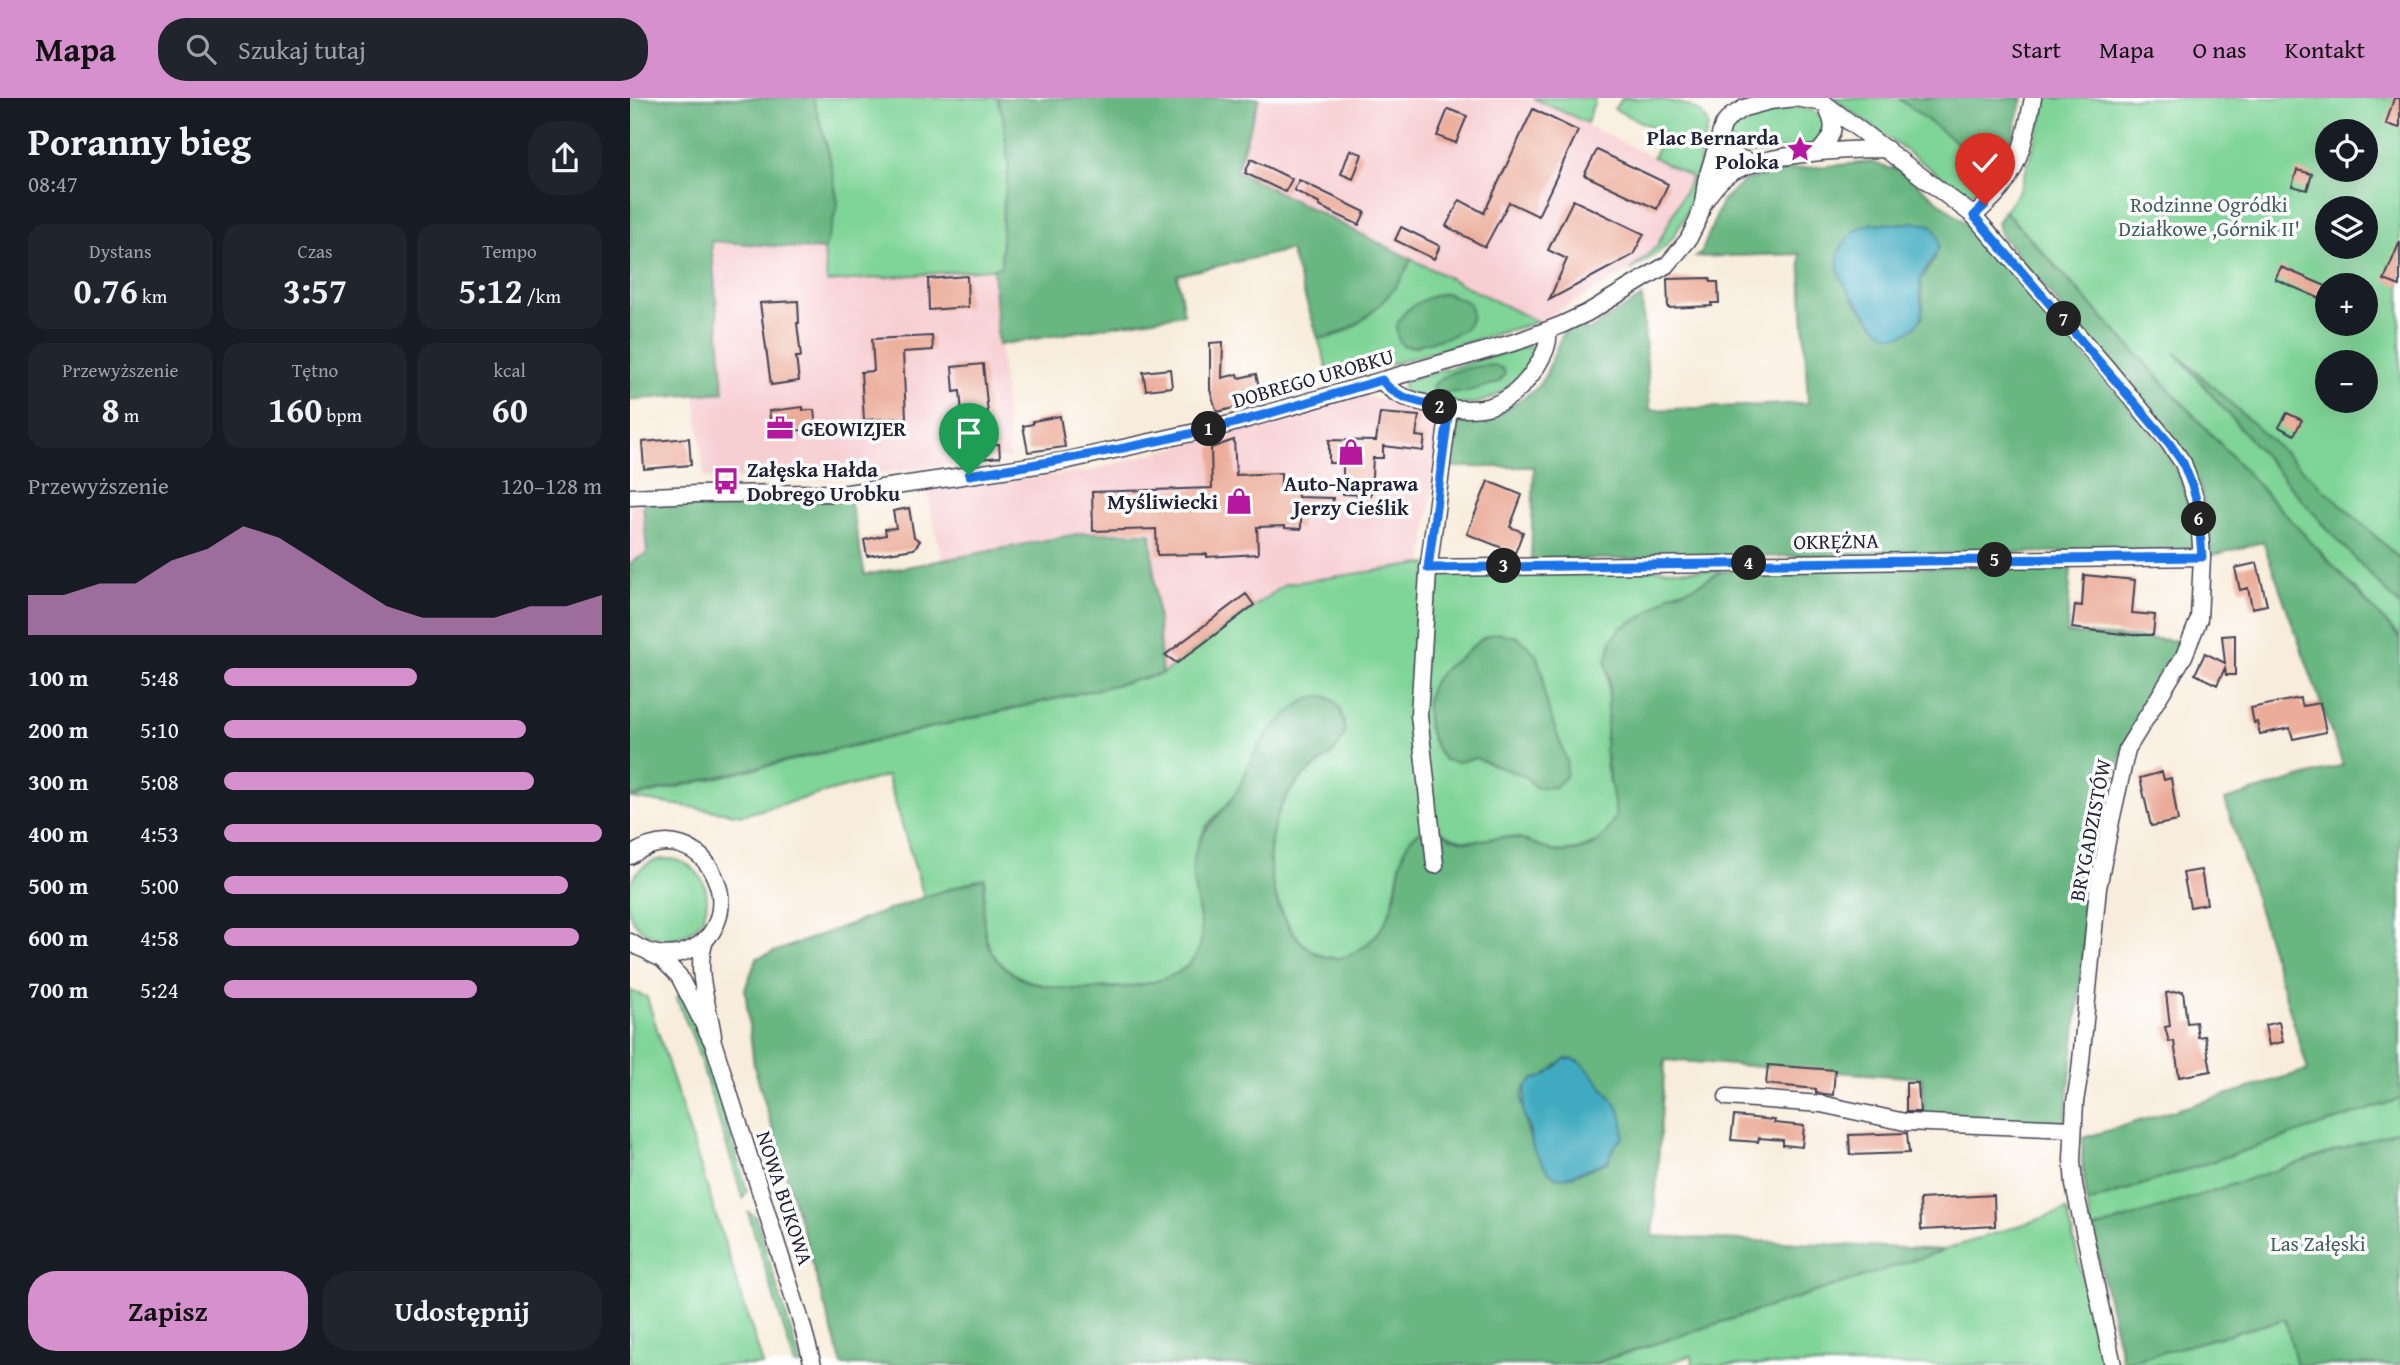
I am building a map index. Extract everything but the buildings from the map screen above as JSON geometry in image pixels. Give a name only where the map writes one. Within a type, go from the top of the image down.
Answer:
[{"type":"street","name":"DOBREGO UROBKU","points":[[1703,204],[1706,180],[1723,125],[1744,108],[1770,100],[1796,98],[1824,103],[1974,216]]},
{"type":"street","points":[[1974,216],[2002,188],[2013,170],[2025,138],[2033,98]]},
{"type":"street","points":[[1819,152],[1828,143],[1834,130],[1833,119],[1824,103]]},
{"type":"street","points":[[1720,138],[1735,157],[1755,163]]},
{"type":"street","name":"DOBREGO UROBKU","points":[[630,497],[696,494],[829,495],[858,492],[1064,461],[1223,426],[1548,330],[1587,313],[1668,264],[1688,240],[1703,204],[1724,177],[1737,169],[1755,163],[1819,152],[1887,149]]},
{"type":"street","name":"BRYGADZISTÓW","points":[[1974,216],[2169,443],[2183,463],[2198,508],[2202,557],[2199,619],[2183,656],[2127,748],[2111,821],[2098,888],[2073,1129],[2074,1185],[2113,1365]]},
{"type":"street","points":[[1382,380],[1387,387],[1407,398],[1449,409],[1474,411],[1484,408],[1518,390],[1545,353],[1549,339],[1548,330]]},
{"type":"street","points":[[1434,865],[1419,715],[1428,568],[1449,409]]},
{"type":"street","name":"OKRĘŻNA","points":[[1428,568],[2202,557]]},
{"type":"street","name":"NOWA BUKOWA","points":[[630,838],[653,845],[666,844],[690,849],[701,856],[715,873],[721,894],[719,915],[702,947],[701,968],[714,1045],[802,1321],[813,1365]]},
{"type":"street","points":[[630,856],[653,845]]},
{"type":"street","points":[[637,948],[662,955],[685,951],[706,938]]},
{"type":"street","name":"NOWA BUKOWA","points":[[637,948],[662,959],[679,976],[714,1045]]},
{"type":"street","points":[[1727,1097],[1821,1104],[1905,1122],[2073,1129]]},
{"type":"shaded area","points":[[1259,98],[1533,98],[1692,177],[1657,246],[1631,270],[1538,322],[1235,171]]},
{"type":"shaded area","points":[[711,241],[824,250],[827,282],[993,268],[1010,458],[821,480],[704,478],[695,395],[724,392]]},
{"type":"shaded area","points":[[1366,396],[1441,415],[1423,564],[1285,584],[1162,674],[1151,533],[942,561],[927,490],[1089,471]]},
{"type":"shaded area","points":[[643,502],[648,553],[630,563],[630,504]]},
{"type":"green space","points":[[630,98],[813,98],[829,154],[838,204],[824,250],[711,241],[724,392],[630,400]]},
{"type":"green space","points":[[813,98],[997,98],[1003,116],[1009,168],[1003,208],[1001,268],[827,282],[824,250],[838,204],[829,154]]},
{"type":"green space","points":[[997,98],[1259,98],[1236,171],[1411,259],[1396,285],[1374,310],[1346,330],[1318,338],[1290,250],[1177,275],[1184,314],[998,345],[993,268],[1001,267],[1003,208],[1009,168],[1003,116]]},
{"type":"green space","points":[[1533,98],[1595,98],[1595,100],[1587,123]]},
{"type":"green space","points":[[1622,98],[1658,99],[1684,105],[1704,117],[1708,126],[1691,198],[1681,225],[1665,247],[1631,270],[1657,246],[1692,177],[1653,157],[1665,134],[1614,109]]},
{"type":"green space","points":[[1833,98],[1898,98],[1995,170],[1977,191],[1960,190]]},
{"type":"green space","points":[[1898,98],[2023,98],[2002,171],[1989,167]]},
{"type":"green space","name":"Rodzinne Ogródki Działkowe ,Górnik II'","points":[[2044,98],[2400,98],[2400,559],[2181,359],[2329,531],[2400,606],[2400,638],[2005,211],[2020,189],[2040,125]]},
{"type":"green space","points":[[1794,107],[1814,111],[1821,116],[1827,125],[1822,141],[1813,145],[1744,155],[1729,138],[1730,129],[1751,115]]},
{"type":"green space","points":[[1871,162],[1899,169],[1980,235],[2164,450],[2178,473],[2186,496],[2195,538],[2191,546],[2184,550],[1531,560],[1534,467],[1447,467],[1455,425],[1464,418],[1486,416],[1509,407],[1536,389],[1546,374],[1564,330],[1583,319],[1586,332],[1642,297],[1650,410],[1808,403],[1800,254],[1696,257],[1702,251],[1722,201],[1744,181],[1784,170]],"holes":[[[1872,223],[1899,225],[1936,257],[1921,279],[1923,310],[1875,325],[1853,299],[1841,249],[1853,232]]]},
{"type":"green space","points":[[2004,211],[2400,638],[2400,1099],[2087,1203],[2082,1160],[2083,1138],[2308,1070],[2225,800],[2343,765],[2263,542],[2210,556],[2205,508],[2190,463],[2000,234],[1997,223]]},
{"type":"green space","points":[[1411,259],[1538,322],[1331,381],[1318,338],[1332,337],[1368,315],[1389,293]]},
{"type":"green space","points":[[1446,293],[1468,302],[1471,319],[1468,326],[1446,338],[1413,346],[1402,345],[1397,335],[1401,317],[1416,304]]},
{"type":"green space","points":[[1533,345],[1538,349],[1524,370],[1505,389],[1483,401],[1470,404],[1451,403],[1404,392],[1403,383],[1407,380]]},
{"type":"green space","points":[[2175,352],[2400,559],[2400,606],[2329,531]]},
{"type":"green space","points":[[1494,365],[1503,369],[1505,374],[1494,384],[1464,392],[1437,393],[1432,387],[1452,373]]},
{"type":"green space","points":[[850,500],[865,575],[1082,533],[1151,533],[1162,674],[630,797],[630,563],[647,553],[643,502]]},
{"type":"green space","points":[[1423,564],[1722,571],[1694,587],[1671,594],[1644,616],[1631,622],[1606,661],[1606,761],[1616,814],[1609,831],[1593,844],[1563,852],[1519,838],[1460,840],[1438,829],[1410,839],[1403,854],[1389,914],[1383,927],[1373,940],[1346,957],[1320,955],[1299,939],[1281,910],[1271,872],[1272,833],[1278,814],[1300,780],[1337,749],[1344,731],[1344,719],[1299,705],[1264,738],[1236,794],[1204,830],[1197,887],[1202,929],[1199,950],[1192,961],[1172,976],[1135,986],[1058,988],[1037,984],[1009,970],[991,951],[986,940],[983,916],[984,878],[924,897],[887,776],[742,815],[630,798],[1162,674],[1285,584]]},
{"type":"green space","points":[[2071,565],[2067,633],[2183,641],[2123,746],[2091,891],[2065,1124],[1924,1117],[1922,1078],[1665,1060],[1653,1236],[1945,1250],[1589,1365],[842,1365],[754,1066],[745,989],[757,958],[924,897],[985,878],[983,910],[986,939],[999,963],[1011,973],[1043,985],[1085,989],[1132,986],[1172,975],[1186,967],[1200,945],[1200,920],[1193,880],[1198,843],[1234,795],[1258,748],[1269,733],[1286,715],[1305,701],[1322,696],[1337,704],[1345,732],[1332,753],[1302,777],[1283,802],[1272,832],[1271,880],[1286,922],[1305,946],[1322,956],[1336,958],[1348,955],[1374,938],[1386,921],[1394,902],[1401,860],[1407,845],[1419,832],[1438,829],[1451,838],[1469,842],[1503,837],[1522,839],[1555,852],[1575,851],[1592,846],[1606,833],[1616,816],[1605,748],[1610,684],[1606,661],[1611,642],[1620,628],[1644,616],[1671,594],[1694,587],[1722,571]],"holes":[[[1558,1064],[1587,1069],[1617,1109],[1623,1127],[1623,1138],[1616,1144],[1608,1162],[1572,1176],[1546,1162],[1535,1152],[1526,1126],[1522,1098],[1524,1090],[1534,1079],[1543,1078]]]},
{"type":"green space","points":[[1498,633],[1518,637],[1536,654],[1550,714],[1567,762],[1566,777],[1555,787],[1536,788],[1524,776],[1475,758],[1458,762],[1444,760],[1432,738],[1427,702],[1435,679],[1478,642]]},
{"type":"green space","points":[[667,859],[682,862],[700,877],[706,891],[704,914],[695,927],[682,936],[667,939],[652,936],[639,927],[630,914],[630,884],[639,871],[652,862]]},
{"type":"green space","points":[[630,991],[647,997],[763,1365],[630,1365]]},
{"type":"green space","points":[[682,995],[701,1041],[747,1191],[743,1198],[695,1043],[676,997]]},
{"type":"green space","points":[[2400,1099],[2400,1130],[2092,1230],[2087,1203]]},
{"type":"green space","name":"Las Załęski","points":[[2400,1130],[2400,1365],[2297,1365],[2285,1319],[2123,1363],[2092,1230]]},
{"type":"green space","points":[[2067,1210],[2102,1365],[1693,1365],[1692,1355],[1662,1365],[1590,1365]]},
{"type":"green space","points":[[748,1212],[755,1216],[801,1365],[795,1365]]},
{"type":"green space","points":[[2286,1319],[2297,1365],[2123,1365],[2123,1363]]},
{"type":"water","points":[[1912,222],[1932,225],[1937,234],[1939,248],[1921,279],[1922,318],[1907,332],[1896,336],[1877,327],[1846,287],[1839,270],[1839,253],[1854,231],[1865,225]]},
{"type":"water","points":[[1565,1059],[1585,1066],[1620,1111],[1624,1127],[1623,1138],[1616,1144],[1608,1161],[1564,1178],[1556,1177],[1548,1171],[1533,1149],[1523,1111],[1526,1086],[1534,1079],[1543,1077]]},
{"type":"place","name":"Plac Bernarda Poloka","points":[[1800,149]]},
{"type":"place","name":"GEOWIZJER","points":[[780,428]]},
{"type":"place","name":"Auto-Naprawa Jerzy Cieślik","points":[[1351,452]]},
{"type":"place","name":"Załęska Hałda Dobrego Urobku","points":[[726,481]]},
{"type":"place","name":"Myśliwiecki","points":[[1239,501]]},
{"type":"route","points":[[969,475],[1091,456],[1184,435],[1251,419],[1382,380],[1387,387],[1407,398],[1449,409],[1428,568],[2202,557],[2198,508],[2183,463],[2106,367],[1974,216],[1985,205]]}]
